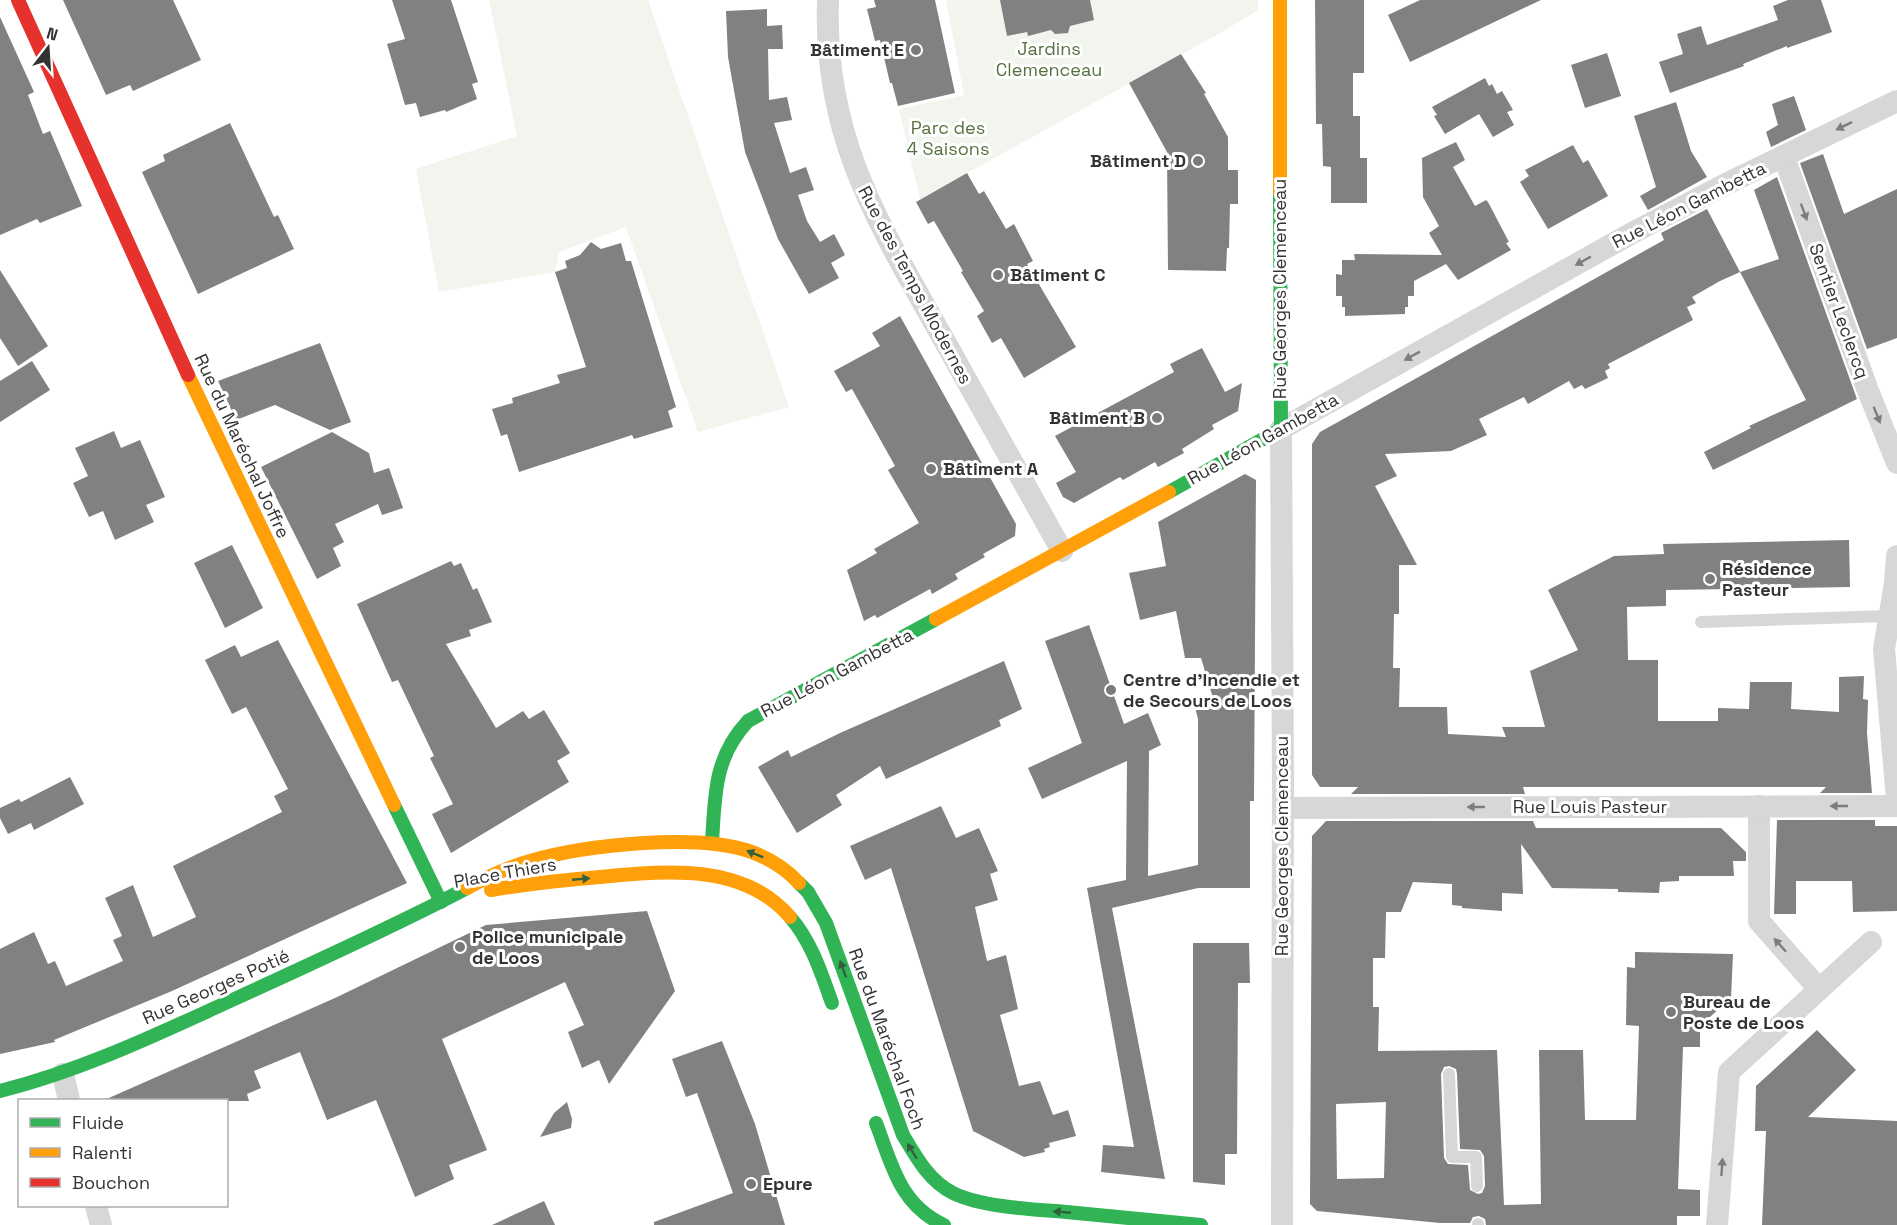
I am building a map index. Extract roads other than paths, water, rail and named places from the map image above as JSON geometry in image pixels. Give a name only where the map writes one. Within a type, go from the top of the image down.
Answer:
[{"type":"street","name":"Rue du Maréchal Joffre","points":[[18,0],[160,315],[441,902]]},
{"type":"street","name":"Rue des Temps Modernes","points":[[828,0],[832,87],[856,172],[882,230],[1062,551]]},
{"type":"street","name":"Rue Georges Clemenceau","points":[[1280,0],[1282,1225]]},
{"type":"street","name":"Rue Léon Gambetta","points":[[712,842],[721,760],[731,738],[748,721],[1062,551],[1634,232],[1722,186],[1897,101]]},
{"type":"street","name":"Sentier Leclercq","points":[[1784,157],[1867,388],[1897,463]]},
{"type":"street","points":[[1897,556],[1884,661],[1897,800]]},
{"type":"street","points":[[1759,806],[1759,921],[1819,988]]},
{"type":"street","name":"Rue Louis Pasteur","points":[[1283,808],[1897,806]]},
{"type":"street","name":"Place Thiers","points":[[441,902],[498,872],[557,854],[610,846],[679,841],[712,842],[750,851],[782,867],[803,886]]},
{"type":"street","name":"Place Thiers","points":[[441,902],[529,884],[650,873],[698,872],[730,878],[756,889],[779,906],[798,927],[819,969],[838,1021]]},
{"type":"street","name":"Rue du Maréchal Foch","points":[[803,886],[826,923],[909,1149],[922,1167],[940,1184],[942,1213]]},
{"type":"street","name":"Rue Georges Potié","points":[[0,1090],[63,1074],[116,1053],[441,902]]},
{"type":"street","points":[[1718,1225],[1729,1072],[1871,942]]},
{"type":"street","points":[[63,1074],[69,1099]]},
{"type":"street","name":"Rue du Maréchal Foch","points":[[873,1114],[904,1194],[916,1209],[942,1213],[972,1207],[1020,1208],[1201,1225]]},
{"type":"street","points":[[96,1207],[101,1225]]},
{"type":"lane","points":[[1701,622],[1888,616]]},
{"type":"lane","points":[[1449,1074],[1452,1157],[1476,1157],[1477,1186]]},
{"type":"place","name":"Bâtiment E","points":[[916,50]]},
{"type":"place","name":"Bâtiment D","points":[[1198,161]]},
{"type":"place","name":"Bâtiment C","points":[[998,275]]},
{"type":"place","name":"Bâtiment B","points":[[1157,418]]},
{"type":"place","name":"Bâtiment A","points":[[931,469]]},
{"type":"place","name":"Résidence Pasteur","points":[[1710,579]]},
{"type":"place","name":"Centre d'Incendie et de Secours de Loos","points":[[1111,690]]},
{"type":"place","name":"Police municipale de Loos","points":[[460,947]]},
{"type":"place","name":"Bureau de Poste de Loos","points":[[1671,1012]]},
{"type":"place","name":"Epure","points":[[751,1184]]},
{"type":"park label","name":"Jardins Clemenceau","points":[[1049,59]]},
{"type":"park label","name":"Parc des 4 Saisons","points":[[948,138]]}]
